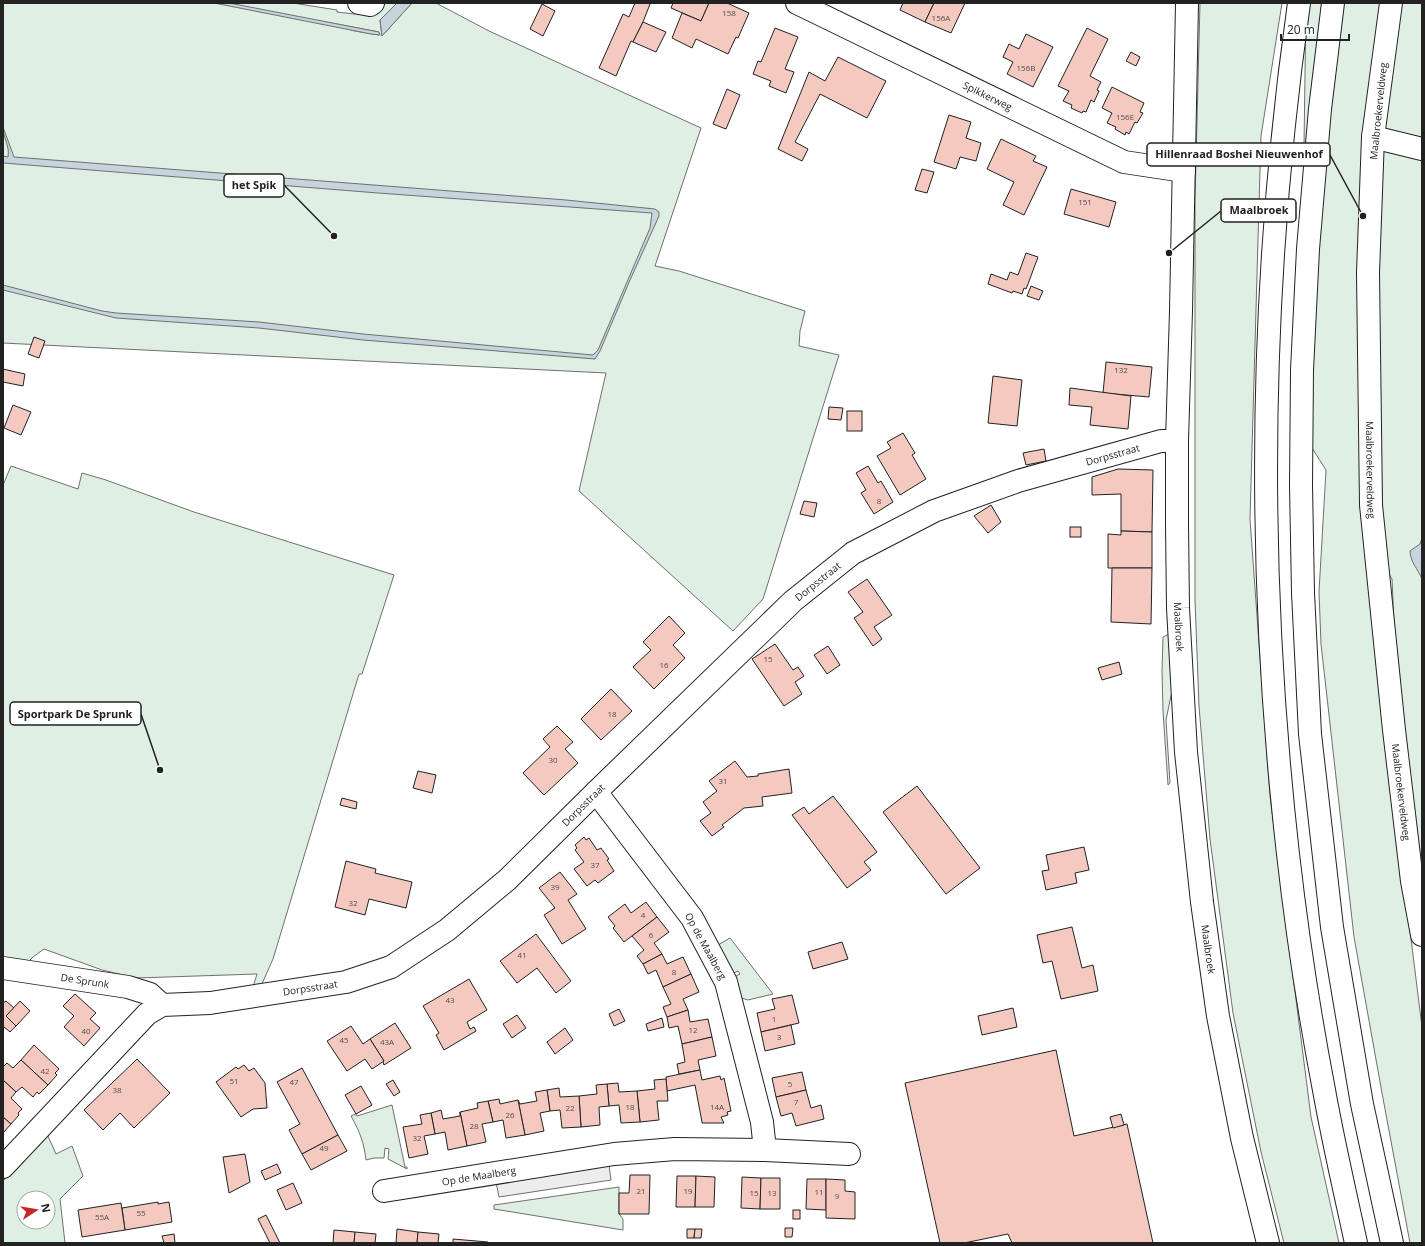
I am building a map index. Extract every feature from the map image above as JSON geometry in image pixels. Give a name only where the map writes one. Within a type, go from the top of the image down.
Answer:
[{"type":"main road","points":[[359,3],[370,5],[373,3]]},
{"type":"main road","name":"Spikkerweg","points":[[797,3],[1124,162],[1184,171]]},
{"type":"main road","name":"Maalbroek","points":[[1187,3],[1177,441],[1178,608],[1186,752],[1202,902],[1218,1016],[1242,1138],[1268,1243]]},
{"type":"main road","points":[[1299,3],[1285,115],[1273,257],[1268,359],[1267,443],[1269,604],[1283,795],[1294,893],[1310,1010],[1324,1091],[1356,1243]]},
{"type":"main road","points":[[1333,3],[1320,109],[1308,256],[1302,370],[1301,486],[1303,593],[1310,734],[1332,927],[1362,1104],[1392,1243]]},
{"type":"main road","name":"Maalbroekerveldweg","points":[[1391,3],[1373,137],[1368,272],[1371,504],[1395,738],[1412,882],[1422,935]]},
{"type":"main road","points":[[1373,137],[1422,149]]},
{"type":"main road","name":"Dorpsstraat","points":[[3,1167],[146,1014],[162,1005],[210,1003],[346,982],[391,968],[447,930],[507,880],[793,601],[853,553],[934,511],[1018,481],[1161,441],[1177,441]]},
{"type":"main road","name":"Op de Maalberg","points":[[596,792],[692,918],[726,982],[762,1122],[765,1150]]},
{"type":"main road","name":"De Sprunk","points":[[3,968],[128,987],[150,994],[162,1005]]},
{"type":"main road","name":"Op de Maalberg","points":[[384,1191],[614,1154],[675,1149],[765,1150],[849,1154]]},
{"type":"green space","points":[[3,3],[293,3],[354,14],[364,13],[387,3],[397,3],[380,20],[382,36],[412,3],[436,3],[489,31],[701,128],[655,266],[679,271],[805,311],[800,331],[799,346],[839,355],[763,599],[733,631],[579,491],[606,373],[3,343]],"holes":[[[320,21],[379,32],[379,35],[355,31]]]},
{"type":"green space","points":[[1200,3],[1282,3],[1261,136],[1250,519],[1270,796],[1311,1117],[1339,1243],[1284,1243],[1261,1152],[1233,1013],[1210,839],[1199,706],[1195,600],[1195,200]]},
{"type":"green space","points":[[1306,3],[1422,3],[1422,887],[1398,711],[1392,579],[1375,551],[1386,738],[1422,1027],[1422,1243],[1410,1243],[1354,937],[1321,644],[1319,592],[1326,470],[1300,429]]},
{"type":"green space","points":[[11,466],[78,489],[82,473],[106,480],[194,512],[394,575],[362,674],[359,674],[273,959],[261,986],[253,987],[257,974],[136,978],[102,970],[44,949],[25,965],[3,962],[3,485]]},
{"type":"green space","points":[[1169,634],[1172,691],[1166,720],[1170,783],[1168,785],[1162,671],[1163,637]]},
{"type":"green space","points":[[730,938],[773,994],[748,1000],[741,998],[734,977],[740,974],[738,971],[734,973],[731,972],[718,945]]},
{"type":"green space","points":[[392,1105],[405,1167],[407,1167],[407,1169],[388,1159],[389,1149],[385,1148],[384,1158],[366,1160],[361,1138],[351,1116],[356,1114],[357,1116]]},
{"type":"green space","points":[[47,1134],[56,1154],[72,1146],[83,1176],[60,1199],[65,1243],[3,1243],[3,1181]]},
{"type":"green space","points":[[619,1187],[619,1214],[623,1219],[623,1230],[494,1209],[494,1205]]},
{"type":"shaded area","points":[[214,3],[229,3],[379,32],[380,35],[371,34]]},
{"type":"shaded area","points":[[397,3],[412,3],[382,36],[380,20]]},
{"type":"shaded area","points":[[3,127],[14,157],[566,200],[655,209],[659,212],[659,216],[600,351],[595,359],[363,340],[259,328],[116,318],[3,290],[3,285],[102,311],[116,313],[259,322],[363,334],[593,355],[598,350],[650,228],[652,213],[3,163],[3,156],[8,157],[8,153]]},
{"type":"shaded area","points":[[1422,538],[1422,579],[1413,562],[1410,551],[1420,544]]},
{"type":"shaded area","points":[[609,1165],[611,1180],[499,1197],[496,1182]]},
{"type":"building","points":[[635,3],[650,4],[633,42],[631,41],[616,76],[599,68],[623,14],[629,17]]},
{"type":"building","points":[[673,3],[709,3],[701,21],[671,8]]},
{"type":"building","points":[[709,3],[727,3],[749,13],[738,38],[736,37],[728,54],[696,39],[692,48],[672,38],[682,13],[701,21]]},
{"type":"building","points":[[903,3],[934,3],[925,22],[900,10]]},
{"type":"building","points":[[934,3],[965,3],[951,33],[925,22]]},
{"type":"building","points":[[542,4],[555,11],[543,36],[530,29]]},
{"type":"building","points":[[643,22],[666,32],[656,52],[633,42]]},
{"type":"building","points":[[775,28],[798,37],[785,69],[794,72],[786,93],[769,86],[771,81],[753,74],[758,61],[761,62]]},
{"type":"building","points":[[1087,28],[1108,39],[1090,76],[1101,82],[1097,90],[1099,91],[1094,102],[1091,100],[1086,112],[1083,111],[1082,113],[1071,108],[1072,105],[1063,101],[1069,91],[1058,86]]},
{"type":"building","points":[[1026,34],[1053,47],[1033,87],[1007,74],[1013,62],[1003,57],[1009,44],[1019,49]]},
{"type":"building","points":[[1131,52],[1140,57],[1136,66],[1126,61]]},
{"type":"building","points":[[838,57],[886,81],[867,118],[820,94],[795,142],[808,149],[802,161],[778,149],[809,72],[825,81]]},
{"type":"building","points":[[1112,87],[1144,103],[1140,112],[1143,113],[1137,123],[1135,122],[1129,134],[1126,132],[1125,135],[1115,129],[1116,127],[1107,123],[1112,113],[1102,108]]},
{"type":"building","points":[[727,89],[740,95],[726,129],[713,124]]},
{"type":"building","points":[[949,115],[971,122],[966,138],[981,143],[976,161],[960,157],[956,169],[934,162]]},
{"type":"building","points":[[1001,139],[1036,156],[1033,161],[1047,167],[1024,215],[1003,205],[1014,182],[987,169]]},
{"type":"building","points":[[922,169],[934,172],[927,193],[915,190]]},
{"type":"building","points":[[1071,189],[1116,202],[1109,227],[1064,214]]},
{"type":"building","points":[[1026,253],[1038,257],[1026,289],[1024,288],[1022,294],[1013,291],[1012,293],[988,284],[991,274],[1007,280],[1010,272],[1018,275]]},
{"type":"building","points":[[1031,286],[1043,291],[1039,300],[1027,296]]},
{"type":"building","points":[[34,337],[45,341],[39,358],[28,354]]},
{"type":"building","points":[[1106,362],[1152,367],[1149,397],[1103,393]]},
{"type":"building","points":[[3,369],[25,374],[23,386],[3,382]]},
{"type":"building","points":[[993,376],[1022,380],[1017,426],[988,423]]},
{"type":"building","points":[[1070,388],[1131,396],[1128,429],[1090,425],[1092,407],[1069,405]]},
{"type":"building","points":[[13,405],[31,412],[21,435],[4,428]]},
{"type":"building","points":[[829,407],[843,408],[841,420],[828,419]]},
{"type":"building","points":[[847,411],[862,411],[862,431],[847,431]]},
{"type":"building","points":[[903,433],[915,453],[912,455],[926,479],[900,495],[877,456],[891,448],[887,442]]},
{"type":"building","points":[[1044,449],[1046,461],[1026,465],[1023,453]]},
{"type":"building","points":[[868,466],[878,483],[881,481],[893,502],[874,514],[861,493],[866,490],[856,473]]},
{"type":"building","points":[[1118,469],[1153,470],[1152,532],[1121,531],[1121,494],[1092,495],[1092,477]]},
{"type":"building","points":[[804,501],[817,503],[814,517],[800,514]]},
{"type":"building","points":[[991,505],[1001,522],[988,533],[974,516]]},
{"type":"building","points":[[1070,527],[1081,527],[1081,537],[1070,537]]},
{"type":"building","points":[[1121,531],[1152,532],[1152,568],[1108,568],[1108,534],[1121,535]]},
{"type":"building","points":[[1112,568],[1152,568],[1151,624],[1111,622]]},
{"type":"building","points":[[867,579],[892,615],[874,627],[882,639],[873,646],[854,618],[863,612],[848,592]]},
{"type":"building","points":[[669,616],[685,633],[673,645],[685,658],[654,689],[633,667],[651,650],[643,642]]},
{"type":"building","points":[[775,644],[793,670],[798,667],[804,676],[795,682],[802,694],[784,706],[752,659]]},
{"type":"building","points":[[828,646],[840,665],[827,674],[814,655]]},
{"type":"building","points":[[1119,662],[1122,674],[1102,680],[1098,668]]},
{"type":"building","points":[[611,689],[632,711],[601,740],[581,719]]},
{"type":"building","points":[[557,726],[573,742],[565,749],[578,763],[544,795],[523,773],[550,747],[543,739]]},
{"type":"building","points":[[735,761],[747,777],[789,769],[792,793],[762,797],[763,806],[744,808],[722,825],[724,827],[712,836],[700,821],[711,813],[703,802],[717,791],[709,781]]},
{"type":"building","points":[[418,771],[436,775],[432,793],[413,788]]},
{"type":"building","points":[[917,786],[980,868],[946,894],[883,812]]},
{"type":"building","points":[[833,796],[877,852],[864,862],[871,870],[847,888],[792,815],[804,807],[809,814]]},
{"type":"building","points":[[342,798],[357,802],[356,809],[340,805]]},
{"type":"building","points":[[584,837],[586,840],[589,838],[597,850],[601,848],[609,859],[607,860],[614,871],[598,883],[595,880],[587,886],[574,869],[584,862],[575,850],[577,848],[575,845]]},
{"type":"building","points":[[1084,847],[1089,870],[1075,873],[1077,883],[1046,890],[1042,871],[1049,870],[1046,855]]},
{"type":"building","points":[[346,861],[376,869],[375,873],[412,882],[406,908],[369,899],[365,915],[335,907]]},
{"type":"building","points":[[560,872],[577,894],[568,900],[586,929],[562,944],[544,915],[555,908],[539,888]]},
{"type":"building","points":[[646,902],[657,917],[624,942],[613,928],[615,926],[608,917],[625,904],[631,913]]},
{"type":"building","points":[[657,917],[669,932],[654,943],[662,954],[643,964],[637,956],[644,950],[632,936]]},
{"type":"building","points":[[1072,927],[1082,968],[1093,965],[1098,991],[1061,999],[1052,961],[1043,963],[1037,935]]},
{"type":"building","points":[[536,934],[571,981],[556,993],[537,968],[517,983],[500,961]]},
{"type":"building","points":[[842,942],[848,959],[813,969],[808,952]]},
{"type":"building","points":[[662,954],[667,964],[683,957],[691,974],[663,987],[656,970],[648,974],[643,964]]},
{"type":"building","points":[[691,974],[699,992],[683,999],[688,1010],[667,1017],[663,1007],[671,1004],[663,987]]},
{"type":"building","points":[[469,979],[487,1010],[467,1022],[470,1029],[474,1027],[476,1031],[444,1050],[436,1035],[439,1033],[423,1006]]},
{"type":"building","points":[[75,994],[96,1013],[90,1019],[100,1028],[84,1046],[64,1027],[74,1016],[63,1006]]},
{"type":"building","points":[[792,995],[799,1023],[761,1032],[757,1013],[775,1009],[772,999]]},
{"type":"building","points":[[6,1001],[14,1008],[6,1016],[16,1026],[10,1032],[3,1026],[3,1003]]},
{"type":"building","points":[[20,1001],[30,1011],[16,1026],[6,1016]]},
{"type":"building","points":[[1013,1008],[1017,1027],[982,1035],[978,1016]]},
{"type":"building","points":[[619,1009],[625,1021],[614,1026],[609,1014]]},
{"type":"building","points":[[688,1010],[690,1022],[708,1019],[712,1037],[682,1044],[678,1026],[669,1028],[667,1017]]},
{"type":"building","points":[[517,1015],[526,1028],[512,1038],[503,1024]]},
{"type":"building","points":[[662,1018],[664,1027],[648,1031],[646,1024]]},
{"type":"building","points":[[395,1023],[411,1048],[384,1065],[384,1061],[370,1039]]},
{"type":"building","points":[[791,1025],[795,1044],[765,1051],[761,1032]]},
{"type":"building","points":[[351,1026],[363,1044],[370,1039],[384,1061],[372,1069],[365,1059],[347,1071],[327,1041]]},
{"type":"building","points":[[565,1028],[573,1040],[555,1054],[547,1042]]},
{"type":"building","points":[[712,1037],[716,1056],[698,1060],[700,1070],[679,1074],[677,1064],[685,1062],[682,1044]]},
{"type":"building","points":[[34,1045],[59,1069],[55,1073],[57,1075],[48,1085],[21,1060]]},
{"type":"building","points":[[1056,1050],[1074,1136],[1127,1124],[1153,1243],[1012,1243],[1008,1234],[964,1243],[940,1243],[905,1083]]},
{"type":"building","points":[[137,1059],[170,1093],[134,1128],[120,1113],[103,1130],[84,1110]]},
{"type":"building","points":[[21,1060],[48,1085],[39,1094],[37,1092],[33,1097],[22,1087],[16,1092],[3,1080],[3,1067],[7,1063],[13,1068]]},
{"type":"building","points":[[244,1065],[249,1071],[254,1068],[265,1083],[267,1108],[253,1109],[241,1117],[216,1082],[236,1067],[238,1069]]},
{"type":"building","points":[[302,1068],[338,1135],[302,1154],[289,1130],[300,1124],[277,1082]]},
{"type":"building","points":[[700,1070],[702,1080],[720,1076],[721,1080],[724,1078],[731,1111],[727,1112],[728,1115],[721,1117],[724,1123],[702,1123],[695,1085],[667,1091],[666,1077]]},
{"type":"building","points":[[802,1072],[806,1090],[776,1097],[772,1078]]},
{"type":"building","points":[[666,1079],[668,1101],[657,1101],[659,1120],[640,1122],[637,1091],[655,1089],[654,1080]]},
{"type":"building","points":[[3,1080],[16,1092],[11,1098],[22,1109],[11,1124],[3,1117]]},
{"type":"building","points":[[393,1080],[400,1092],[394,1096],[386,1084]]},
{"type":"building","points":[[618,1083],[619,1092],[637,1091],[640,1122],[621,1123],[619,1105],[609,1106],[607,1084]]},
{"type":"building","points":[[607,1084],[609,1106],[599,1107],[600,1125],[581,1127],[579,1096],[597,1094],[596,1085]]},
{"type":"building","points":[[361,1086],[372,1105],[356,1114],[345,1095]]},
{"type":"building","points":[[559,1088],[560,1097],[579,1096],[581,1127],[562,1128],[560,1110],[550,1111],[547,1090]]},
{"type":"building","points":[[547,1090],[550,1111],[540,1113],[544,1131],[525,1135],[518,1100],[520,1104],[537,1101],[535,1092]]},
{"type":"building","points":[[806,1090],[811,1108],[821,1105],[824,1119],[796,1126],[792,1113],[781,1116],[776,1097]]},
{"type":"building","points":[[499,1099],[500,1104],[518,1100],[525,1135],[506,1138],[503,1120],[493,1122],[488,1101]]},
{"type":"building","points":[[488,1101],[493,1122],[482,1124],[486,1142],[467,1146],[460,1112],[478,1108],[477,1103]]},
{"type":"building","points":[[441,1110],[443,1119],[460,1116],[460,1112],[467,1146],[448,1150],[445,1132],[435,1134],[431,1113]]},
{"type":"building","points":[[431,1113],[435,1134],[424,1136],[428,1154],[409,1158],[403,1127],[422,1124],[420,1115]]},
{"type":"building","points":[[1121,1114],[1124,1125],[1113,1128],[1110,1117]]},
{"type":"building","points":[[3,1117],[11,1124],[3,1133]]},
{"type":"building","points":[[338,1135],[347,1151],[311,1170],[302,1154]]},
{"type":"building","points":[[245,1154],[250,1182],[229,1193],[223,1157]]},
{"type":"building","points":[[277,1164],[281,1173],[265,1180],[261,1171]]},
{"type":"building","points":[[630,1175],[650,1175],[649,1214],[619,1214],[619,1193],[629,1193]]},
{"type":"building","points":[[677,1176],[696,1176],[695,1207],[676,1207]]},
{"type":"building","points":[[696,1176],[715,1177],[714,1207],[695,1207]]},
{"type":"building","points":[[742,1177],[761,1178],[760,1209],[741,1208]]},
{"type":"building","points":[[761,1178],[780,1178],[780,1209],[760,1209]]},
{"type":"building","points":[[807,1179],[826,1179],[826,1210],[806,1209]]},
{"type":"building","points":[[826,1179],[845,1180],[845,1191],[855,1192],[855,1219],[826,1218]]},
{"type":"building","points":[[293,1183],[302,1203],[286,1210],[277,1190]]},
{"type":"building","points":[[158,1202],[158,1204],[169,1202],[172,1222],[125,1230],[122,1208]]},
{"type":"building","points":[[121,1203],[125,1230],[82,1237],[78,1210]]},
{"type":"building","points":[[793,1210],[800,1210],[800,1219],[793,1219]]},
{"type":"building","points":[[266,1215],[280,1243],[270,1243],[258,1219]]},
{"type":"building","points":[[785,1228],[793,1228],[792,1237],[785,1237]]},
{"type":"building","points":[[397,1229],[418,1232],[417,1243],[396,1243]]},
{"type":"building","points":[[687,1229],[695,1229],[694,1238],[687,1238]]},
{"type":"building","points":[[695,1229],[702,1229],[701,1238],[694,1238]]},
{"type":"building","points":[[334,1230],[355,1232],[354,1243],[333,1243]]},
{"type":"building","points":[[355,1232],[376,1234],[375,1243],[354,1243]]},
{"type":"building","points":[[418,1232],[439,1234],[438,1243],[417,1243]]},
{"type":"building","points":[[174,1234],[175,1243],[164,1243],[162,1236]]},
{"type":"building","points":[[453,1239],[488,1242],[488,1243],[453,1243]]},
{"type":"place","name":"Hillenraad Boshei Nieuwenhof","points":[[1363,216]]},
{"type":"place","name":"het Spik","points":[[334,236]]},
{"type":"place","name":"Maalbroek","points":[[1169,253]]},
{"type":"place","name":"Sportpark De Sprunk","points":[[160,770]]}]
